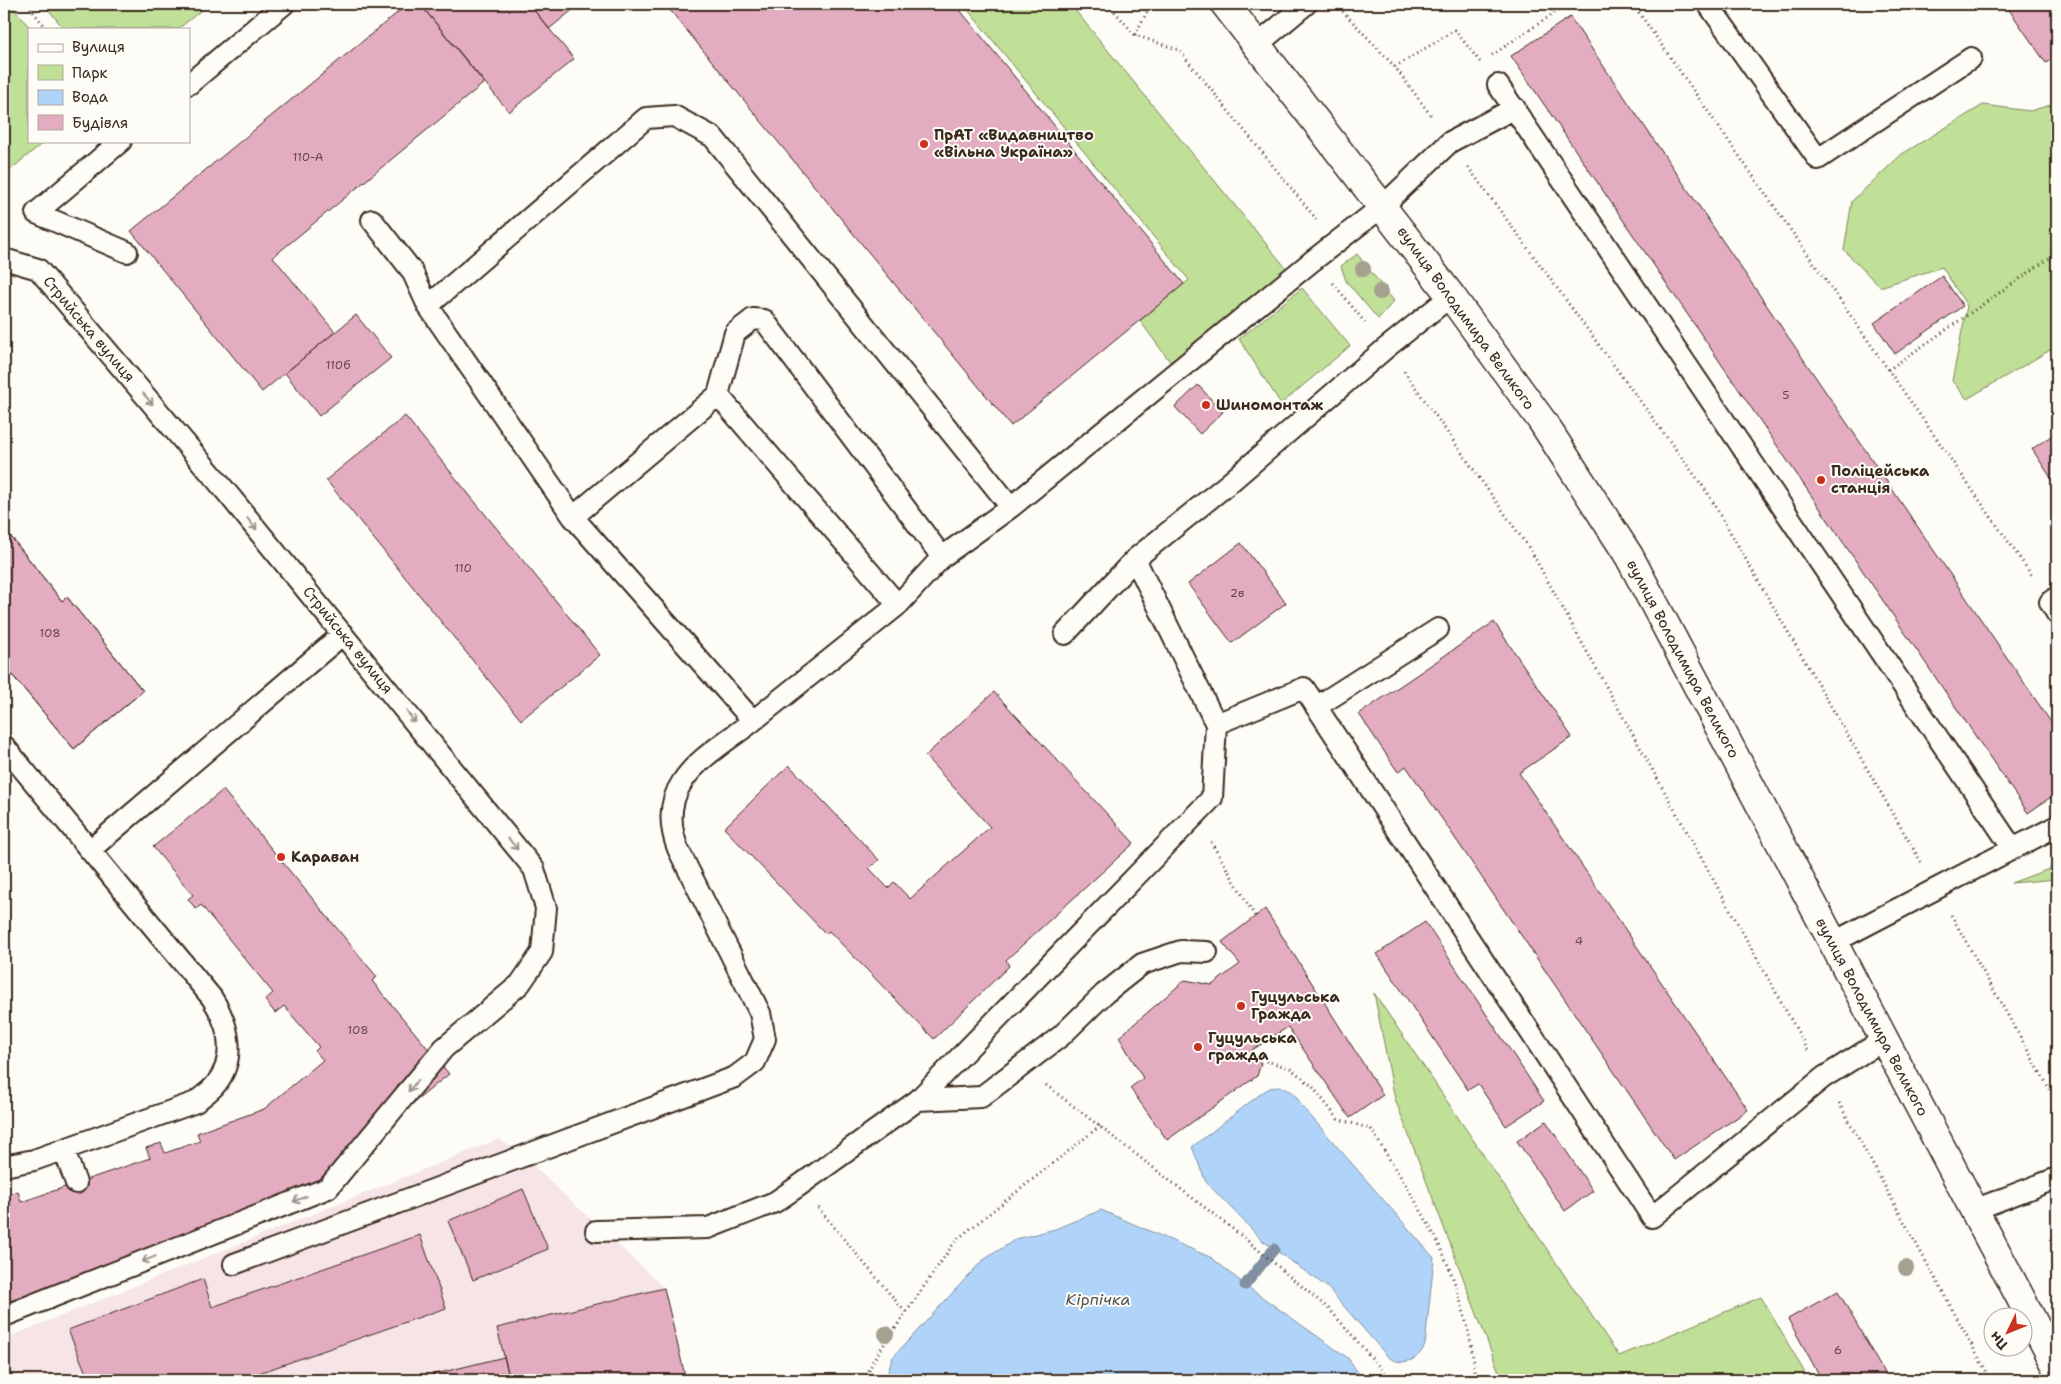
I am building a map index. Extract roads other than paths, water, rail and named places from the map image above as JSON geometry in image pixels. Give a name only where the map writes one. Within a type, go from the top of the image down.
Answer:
[{"type":"main road","name":"вулиця Володимира Великого","points":[[1225,4],[1451,296],[1542,421],[1629,556],[2057,1367]]},
{"type":"lane","points":[[190,83],[284,4]]},
{"type":"lane","points":[[1257,44],[1306,4]]},
{"type":"lane","points":[[1708,4],[1818,159],[1972,58]]},
{"type":"lane","points":[[1498,85],[2013,849]]},
{"type":"lane","points":[[234,1264],[735,1077],[755,1062],[765,1039],[760,1013],[672,834],[673,803],[677,788],[686,775],[898,605],[942,557],[1011,507],[1327,249],[1383,206],[1450,142],[1514,108]]},
{"type":"lane","points":[[428,306],[646,118],[674,116],[713,137],[1011,507]]},
{"type":"lane","points":[[120,142],[36,213],[127,252]]},
{"type":"lane","points":[[372,220],[412,272],[428,306],[573,517],[753,721]]},
{"type":"lane","name":"Стрийська вулиця","points":[[4,259],[38,269],[343,634],[534,869],[546,908],[542,952],[520,984],[444,1048],[328,1188],[4,1316]]},
{"type":"lane","points":[[1065,634],[1134,558],[1232,488],[1386,348],[1451,296]]},
{"type":"lane","points":[[573,517],[718,395],[735,333],[752,319],[764,320],[942,557]]},
{"type":"lane","points":[[718,395],[898,605]]},
{"type":"lane","points":[[596,1231],[708,1228],[776,1202],[918,1100],[1212,798],[1216,724],[1134,558]]},
{"type":"lane","points":[[1316,707],[1438,629]]},
{"type":"lane","points":[[90,850],[343,634]]},
{"type":"lane","points":[[1216,724],[1304,688],[1652,1217],[1824,1077],[1885,1039]]},
{"type":"lane","points":[[4,746],[212,998],[221,1012],[227,1030],[229,1048],[226,1068],[215,1086],[196,1102],[64,1150],[34,1160],[4,1166]]},
{"type":"lane","points":[[1832,943],[2057,826]]},
{"type":"lane","points":[[918,1100],[981,1097],[1061,1036],[1104,994],[1142,964],[1181,951],[1207,952]]},
{"type":"lane","points":[[64,1150],[76,1183]]},
{"type":"lane","points":[[1974,1210],[2057,1178]]},
{"type":"water","points":[[1270,1088],[1286,1089],[1295,1095],[1301,1105],[1434,1258],[1425,1345],[1422,1351],[1410,1361],[1399,1362],[1388,1357],[1327,1287],[1263,1241],[1206,1182],[1192,1147],[1263,1092]]},
{"type":"water","name":"Кірпічка","points":[[1101,1210],[1212,1258],[1245,1285],[1348,1358],[1363,1380],[885,1380],[893,1357],[982,1261],[1016,1239],[1055,1229]]},
{"type":"waterway","points":[[1245,1285],[1274,1249]]},
{"type":"place","name":"ПрАТ «Видавництво «Вільна Україна»","points":[[924,144]]},
{"type":"place","name":"Шиномонтаж","points":[[1206,405]]},
{"type":"place","name":"Поліцейська станція","points":[[1821,480]]},
{"type":"place","name":"Караван","points":[[281,857]]},
{"type":"place","name":"Гуцульська Гражда","points":[[1241,1006]]},
{"type":"place","name":"Гуцульська гражда","points":[[1198,1047]]}]
